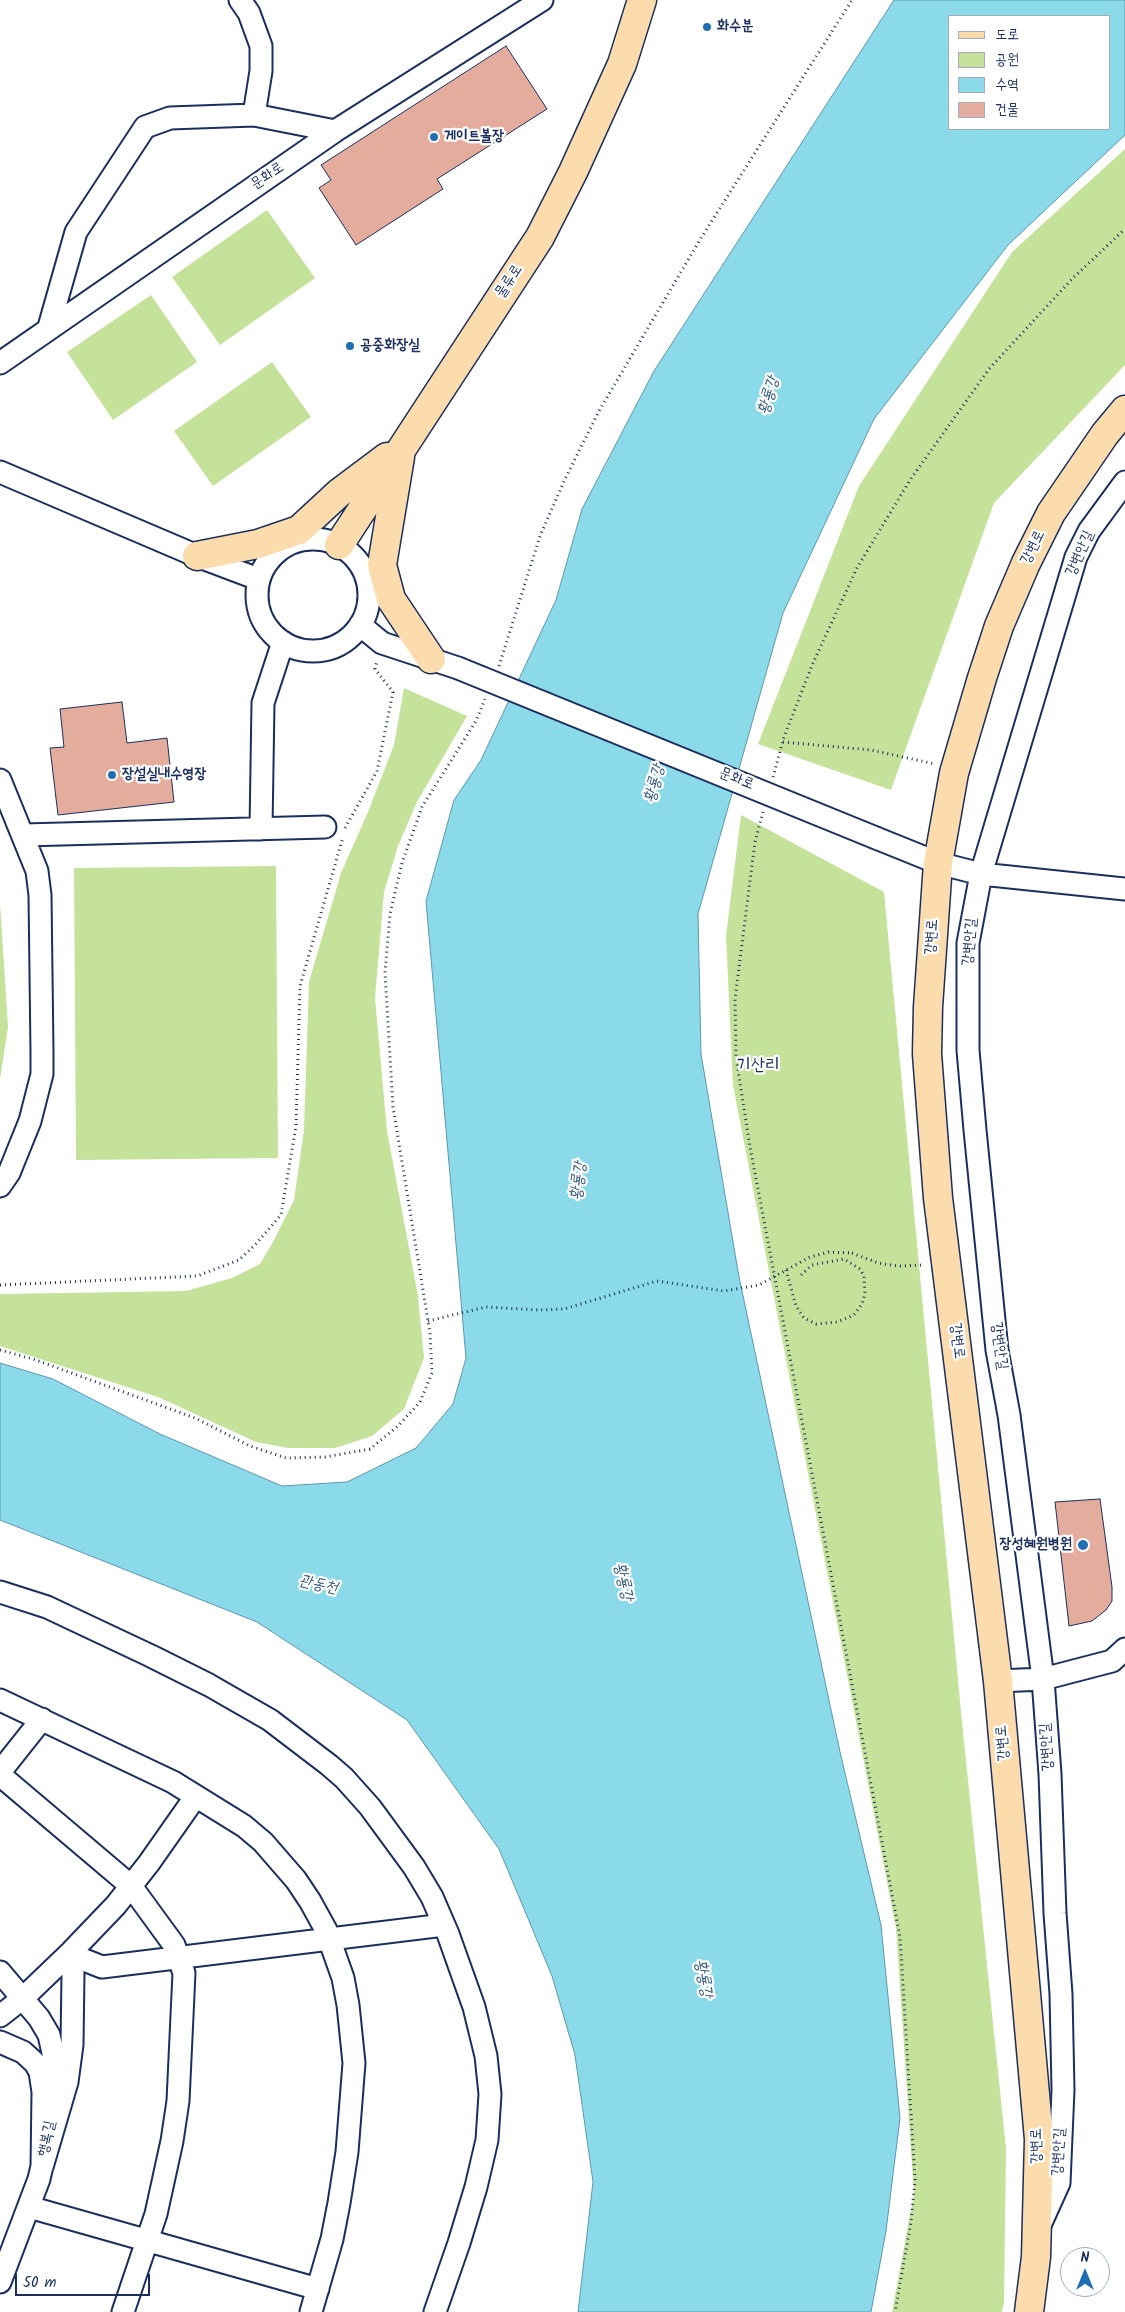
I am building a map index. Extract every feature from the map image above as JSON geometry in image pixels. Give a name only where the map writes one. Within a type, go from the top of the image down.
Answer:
[{"type":"main road","name":"물류로","points":[[339,544],[540,236],[573,172],[622,64],[642,0]]},
{"type":"main road","name":"강변로","points":[[1028,2312],[1036,2257],[1039,2139],[998,1681],[938,1189],[927,1054],[928,1008],[938,863],[956,768],[966,727],[999,626],[1026,563],[1051,513],[1104,434],[1125,410]]},
{"type":"main road","points":[[197,556],[258,544],[299,530],[339,493],[402,446]]},
{"type":"main road","points":[[402,446],[382,566],[391,599],[431,659]]},
{"type":"street","points":[[240,0],[249,13],[261,46],[261,70],[254,114]]},
{"type":"street","name":"문화로","points":[[0,362],[335,131],[542,0]]},
{"type":"street","points":[[49,327],[76,232],[145,127],[170,118],[254,114],[335,131]]},
{"type":"street","points":[[0,472],[197,556],[258,579]]},
{"type":"street","name":"강변안길","points":[[1037,2232],[1059,2183],[1063,2090],[1061,1994],[1055,1913],[1050,1774],[1043,1679],[1021,1499],[997,1350],[968,1050],[968,943],[981,874],[1076,557],[1089,531],[1125,482]]},
{"type":"street","points":[[306,538],[323,539],[339,544],[353,555],[364,570],[369,588],[368,606],[360,625],[350,637],[335,646],[317,651],[299,650],[282,642],[269,630],[260,615],[256,597],[258,579],[265,564],[276,551],[290,543],[306,538]]},
{"type":"street","name":"문화로","points":[[360,625],[382,643],[458,668],[938,863],[981,874],[1125,889]]},
{"type":"street","points":[[261,829],[263,703],[282,642]]},
{"type":"street","points":[[0,780],[24,835],[37,871],[40,895],[42,1074],[21,1147],[0,1186]]},
{"type":"street","points":[[24,835],[325,827]]},
{"type":"street","points":[[0,1592],[47,1607],[151,1656],[209,1685],[270,1720],[329,1765],[370,1807],[414,1867],[432,1896],[474,2007],[481,2031],[486,2056],[490,2113],[487,2140],[476,2187],[435,2312]]},
{"type":"street","points":[[998,1681],[1043,1679],[1112,1661],[1125,1649]]},
{"type":"street","points":[[0,1700],[173,1782],[244,1826],[278,1857],[310,1901],[330,1939],[343,1978],[354,2063],[347,2152],[332,2239],[312,2312]]},
{"type":"street","points":[[42,1720],[0,1774],[130,1886],[174,1945],[184,1973],[178,2101],[162,2186],[147,2241],[122,2312]]},
{"type":"street","points":[[0,2016],[23,1998],[69,1954],[130,1886],[196,1796]]},
{"type":"street","points":[[69,1954],[102,1967],[444,1925]]},
{"type":"street","points":[[42,2167],[67,2082],[74,1994],[73,1973],[69,1954]]},
{"type":"street","name":"행복길","points":[[0,1972],[39,2018],[49,2035],[57,2071],[55,2102],[42,2167],[29,2207],[0,2282]]},
{"type":"street","points":[[0,2042],[23,2052],[35,2063],[40,2072],[43,2092],[42,2167]]},
{"type":"street","points":[[29,2207],[318,2290]]},
{"type":"path","points":[[496,671],[506,646],[540,536],[565,479],[599,411],[701,238],[852,0]]},
{"type":"path","points":[[773,778],[783,742],[813,663],[857,568],[910,480],[989,369],[1072,279],[1125,229]]},
{"type":"path","points":[[0,1284],[197,1276],[239,1260],[281,1215],[296,1126],[300,986],[347,823],[377,771],[393,692],[375,669],[382,643]]},
{"type":"path","points":[[0,1350],[43,1363],[196,1418],[259,1449],[286,1458],[325,1457],[370,1449],[398,1426],[420,1402],[432,1373],[428,1322],[393,1107],[386,973],[390,914],[402,863],[422,806],[476,721],[486,696]]},
{"type":"path","points":[[783,742],[871,750],[956,768]]},
{"type":"path","points":[[765,805],[755,842],[735,999],[736,1057],[750,1146],[900,1937],[915,2180],[911,2222],[895,2312]]},
{"type":"path","points":[[428,1322],[486,1307],[539,1310],[564,1309],[657,1281],[724,1291],[759,1285],[810,1257],[829,1252],[852,1253],[878,1263],[898,1266],[947,1264]]},
{"type":"path","points":[[786,1270],[796,1306],[804,1318],[816,1324],[837,1322],[854,1315],[862,1304],[865,1294],[864,1276],[860,1269],[844,1259],[812,1265],[800,1275]]},
{"type":"green space","points":[[1125,149],[1125,365],[994,503],[891,790],[758,744],[859,486],[1012,252]]},
{"type":"green space","points":[[267,210],[315,278],[220,345],[172,277]]},
{"type":"green space","points":[[151,295],[197,362],[113,420],[67,352]]},
{"type":"green space","points":[[272,362],[311,417],[213,486],[174,431]]},
{"type":"green space","points":[[404,688],[467,716],[417,802],[398,846],[384,892],[375,998],[387,1131],[418,1296],[424,1358],[404,1409],[372,1436],[335,1448],[288,1448],[256,1442],[158,1397],[0,1346],[0,1294],[186,1291],[232,1278],[260,1264],[294,1200],[304,1130],[309,982],[341,873],[368,812],[394,745]]},
{"type":"green space","points":[[741,815],[884,892],[962,1722],[1006,2149],[1004,2303],[1002,2312],[892,2312],[914,2194],[896,1928],[733,1085],[726,936]]},
{"type":"green space","points":[[276,866],[278,1158],[76,1160],[74,868]]},
{"type":"green space","points":[[0,903],[8,1027],[0,1079]]},
{"type":"water","points":[[894,0],[1125,0],[1125,135],[1008,245],[874,419],[783,613],[698,914],[701,1054],[739,1277],[840,1752],[881,1925],[900,2118],[886,2231],[871,2312],[578,2312],[593,2182],[575,2055],[552,1976],[499,1849],[407,1720],[257,1622],[0,1520],[0,1363],[53,1379],[160,1434],[282,1486],[347,1482],[416,1448],[453,1404],[466,1358],[426,901],[454,800],[481,760],[556,600],[582,509],[654,371]]},
{"type":"building","name":"게이트볼장","points":[[506,46],[547,109],[437,179],[443,189],[356,245],[319,188],[331,180],[321,165]]},
{"type":"building","name":"장설실내수영장","points":[[122,702],[127,743],[167,738],[174,802],[58,815],[50,748],[64,747],[60,709]]},
{"type":"building","name":"장성혜원병원","points":[[1100,1499],[1112,1587],[1112,1601],[1106,1610],[1092,1621],[1069,1626],[1055,1502]]},
{"type":"place","name":"화수분","points":[[707,27]]},
{"type":"place","name":"게이트볼장","points":[[434,137]]},
{"type":"place","name":"공중화장실","points":[[350,346]]},
{"type":"place","name":"장설실내수영장","points":[[112,775]]},
{"type":"place","name":"장성혜원병원","points":[[1083,1545]]},
{"type":"district","name":"기산리","points":[[758,1067]]},
{"type":"water label","name":"황룡강","points":[[770,396]]},
{"type":"water label","name":"황룡강","points":[[656,784]]},
{"type":"water label","name":"황룡강","points":[[580,1181]]},
{"type":"water label","name":"황룡강","points":[[622,1582]]},
{"type":"water label","name":"관동천","points":[[318,1586]]},
{"type":"water label","name":"황룡강","points":[[702,1979]]}]
